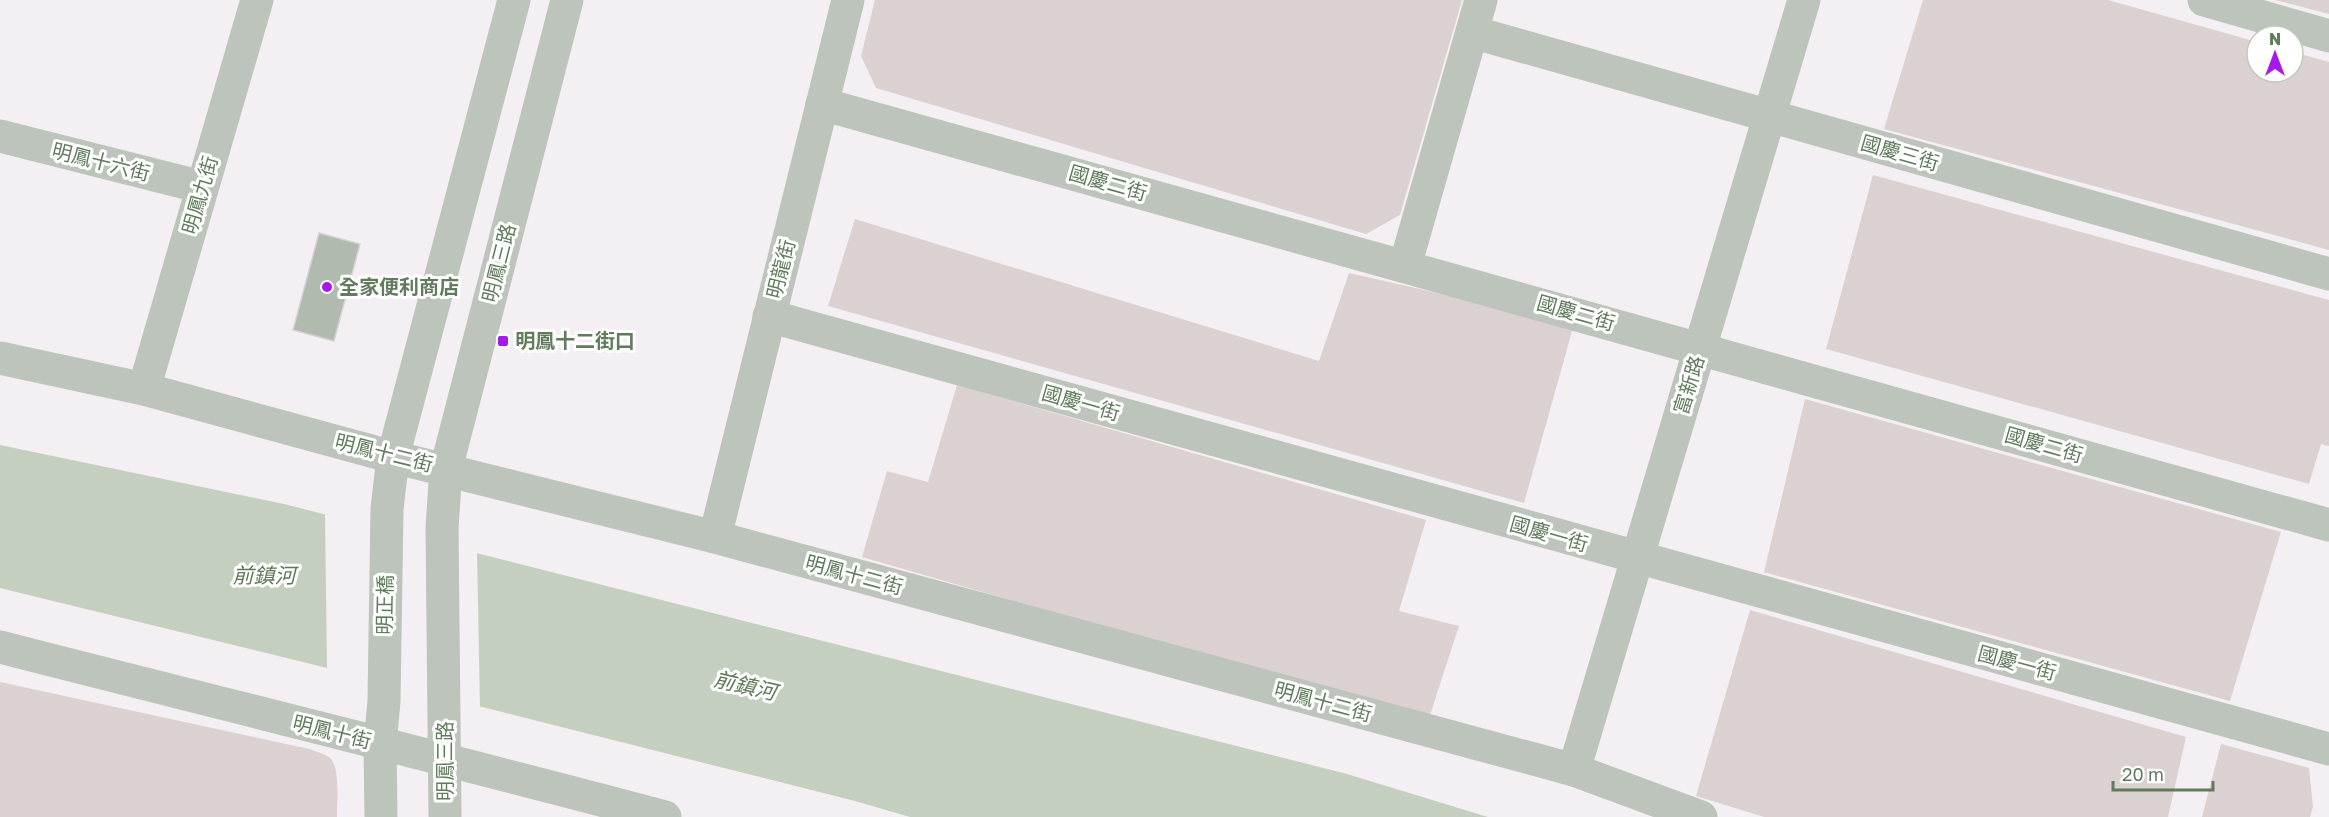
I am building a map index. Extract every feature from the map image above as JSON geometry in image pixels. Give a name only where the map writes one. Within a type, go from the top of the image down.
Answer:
[{"type":"street","name":"明鳳九街","points":[[144,389],[257,0]]},
{"type":"street","points":[[393,457],[514,0]]},
{"type":"street","name":"明鳳三路","points":[[446,817],[442,527],[446,469],[567,0]]},
{"type":"street","name":"明龍街","points":[[714,537],[848,0]]},
{"type":"street","points":[[1405,266],[1482,0]]},
{"type":"street","name":"富新路","points":[[1574,770],[1804,0]]},
{"type":"street","points":[[2204,0],[2329,36]]},
{"type":"street","name":"國慶三街","points":[[1472,32],[2329,274]]},
{"type":"street","name":"國慶二街","points":[[822,104],[2329,525]]},
{"type":"street","name":"明鳳十六街","points":[[0,136],[202,188]]},
{"type":"street","name":"國慶一街","points":[[769,316],[2329,749]]},
{"type":"street","name":"明鳳十二街","points":[[0,358],[144,389],[393,457],[714,537],[1574,770],[1701,817]]},
{"type":"street","name":"明正橋","points":[[380,745],[384,701],[387,509],[393,457]]},
{"type":"street","name":"明鳳十街","points":[[0,647],[380,745],[445,758],[664,817]]},
{"type":"street","points":[[380,745],[381,817]]},
{"type":"shaded area","points":[[875,0],[1462,0],[1400,215],[1366,234],[876,88],[861,56]]},
{"type":"shaded area","points":[[1923,0],[2108,0],[2245,39],[2245,84],[2305,84],[2305,55],[2329,62],[2329,250],[1884,129]]},
{"type":"shaded area","points":[[2275,0],[2329,0],[2329,14]]},
{"type":"shaded area","points":[[1873,175],[2329,300],[2329,446],[2321,444],[2309,484],[1826,349]]},
{"type":"shaded area","points":[[855,219],[1319,361],[1349,273],[1574,324],[1524,503],[828,306]]},
{"type":"shaded area","points":[[957,385],[1426,520],[1399,611],[1459,626],[1428,721],[862,557],[887,471],[928,482]]},
{"type":"shaded area","points":[[1805,399],[2281,532],[2230,701],[1764,572]]},
{"type":"shaded area","points":[[1750,610],[2186,737],[2168,817],[1764,817],[1696,796]]},
{"type":"shaded area","points":[[0,682],[321,753],[331,759],[336,770],[337,817],[0,817]]},
{"type":"shaded area","points":[[2221,744],[2309,768],[2313,807],[2310,817],[2202,817]]},
{"type":"water","name":"前鎮河","points":[[0,445],[284,504],[1347,774],[1488,817],[910,817],[855,801],[323,667],[0,588]]},
{"type":"pier","points":[[325,511],[477,550],[480,709],[327,671]]},
{"type":"building","name":"全家便利商店","points":[[319,233],[360,244],[334,341],[293,330]]},
{"type":"place","name":"全家便利商店","points":[[327,287]]},
{"type":"place","name":"明鳳十二街口","points":[[503,341]]}]
